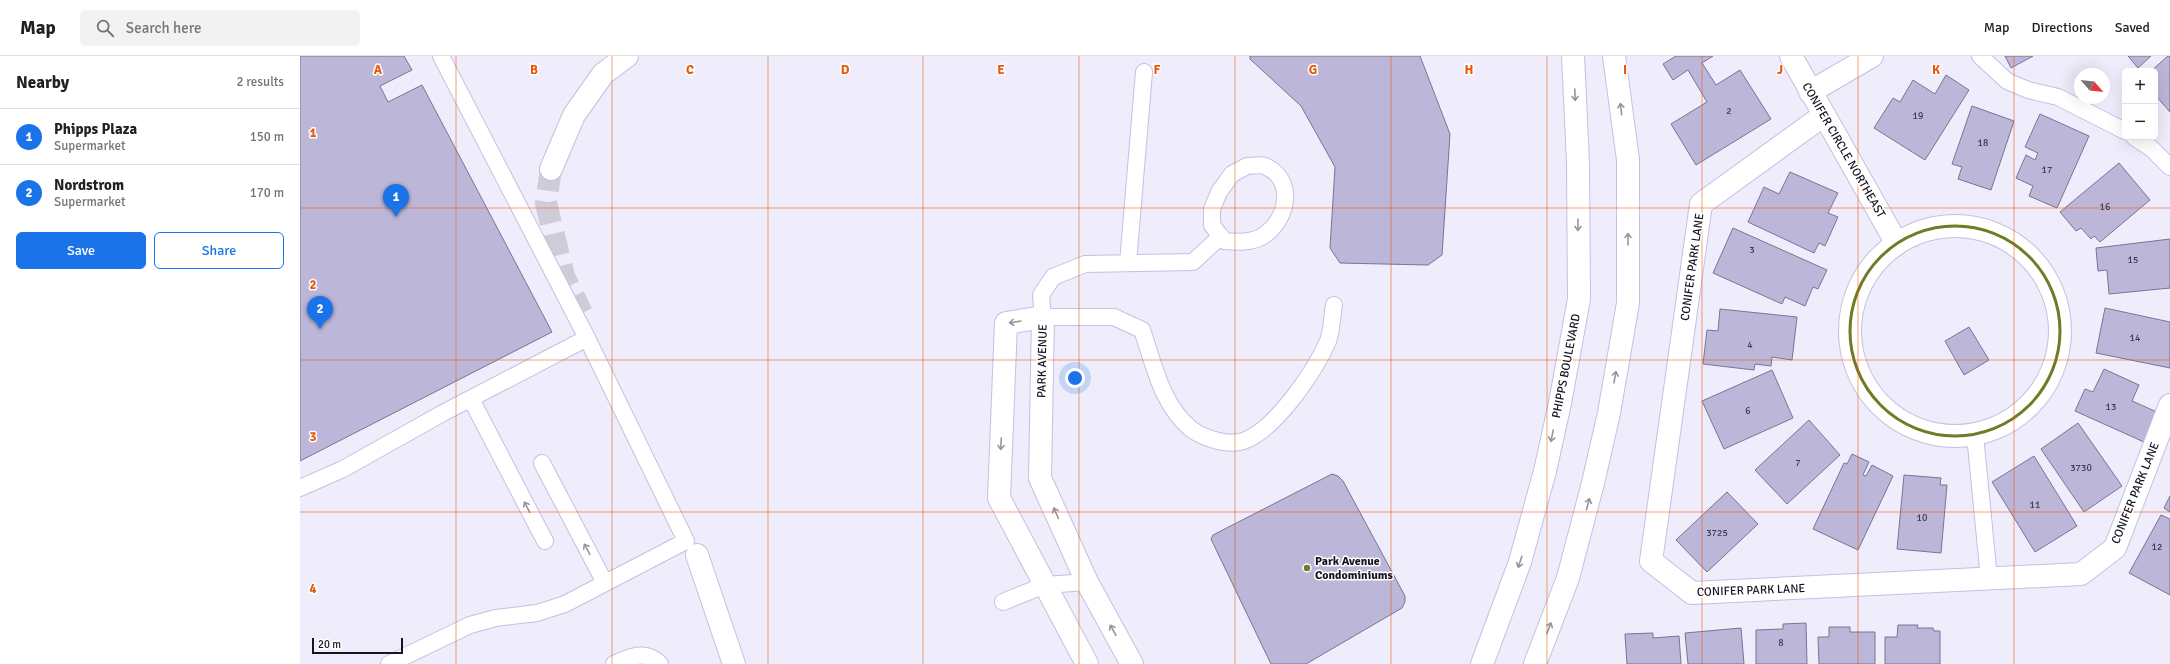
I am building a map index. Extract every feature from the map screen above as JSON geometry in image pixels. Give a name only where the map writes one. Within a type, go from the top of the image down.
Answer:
[{"type":"street","points":[[551,169],[574,115],[602,74],[627,56]]},
{"type":"street","name":"PHIPPS BOULEVARD","points":[[1482,664],[1520,562],[1545,471],[1560,403],[1579,299],[1578,162],[1573,56]]},
{"type":"street","points":[[1535,664],[1568,578],[1593,483],[1609,413],[1628,303],[1628,160],[1614,56]]},
{"type":"street","name":"CONIFER CIRCLE NORTHEAST","points":[[1791,56],[1897,244]]},
{"type":"street","points":[[1810,92],[1872,56]]},
{"type":"street","name":"CONIFER PARK LANE","points":[[1824,115],[1701,204],[1651,561],[1692,593],[2081,574],[2115,548],[2170,404]]},
{"type":"street","points":[[1953,226],[1978,228],[2012,243],[2040,268],[2056,301],[2060,332],[2053,369],[2042,391],[2016,417],[1975,435],[1939,436],[1913,429],[1884,410],[1862,381],[1851,347],[1851,315],[1863,281],[1874,264],[1897,244],[1917,233],[1953,226]]},
{"type":"street","name":"PARK AVENUE","points":[[1087,664],[998,498],[1006,323],[1043,317],[1040,478],[1086,582],[1132,664]]},
{"type":"street","points":[[697,555],[734,664]]},
{"type":"lane","points":[[389,664],[470,625],[496,618],[546,610],[565,604],[686,541],[587,338],[441,56]]},
{"type":"lane","points":[[1980,56],[2006,81],[2028,90],[2058,97],[2122,129]]},
{"type":"lane","points":[[1128,264],[1144,72]]},
{"type":"lane","points":[[2138,140],[2152,149],[2170,167]]},
{"type":"lane","points":[[1246,166],[1263,166],[1278,174],[1286,189],[1284,207],[1275,224],[1263,236],[1244,242],[1224,241],[1221,236],[1212,225],[1212,208],[1218,192],[1232,174],[1246,166]]},
{"type":"lane","points":[[1221,236],[1193,262],[1085,264],[1053,277],[1041,295],[1043,317],[1114,317],[1142,330],[1162,390],[1174,410],[1191,428],[1204,436],[1230,443],[1245,440],[1264,429],[1288,405],[1313,367],[1328,340],[1334,305]]},
{"type":"lane","points":[[300,488],[343,469],[587,338]]},
{"type":"lane","points":[[471,399],[545,541]]},
{"type":"lane","points":[[1975,435],[1989,579]]},
{"type":"lane","points":[[542,463],[605,583]]},
{"type":"lane","points":[[1003,602],[1045,585],[1086,582]]},
{"type":"lane","points":[[614,664],[632,655],[645,655],[660,664]]},
{"type":"highlighted area","points":[[1953,226],[1978,228],[2012,243],[2040,268],[2056,301],[2060,332],[2053,369],[2042,391],[2016,417],[1975,435],[1939,436],[1913,429],[1883,410],[1862,381],[1851,347],[1851,315],[1863,281],[1875,264],[1897,244],[1917,233]]},
{"type":"building","points":[[300,56],[404,56],[412,70],[380,86],[388,102],[422,85],[552,332],[300,461]]},
{"type":"building","points":[[1250,56],[1420,56],[1450,134],[1442,255],[1428,265],[1340,263],[1330,248],[1335,167],[1301,106],[1250,59]]},
{"type":"building","points":[[1676,56],[1713,56],[1702,63],[1716,85],[1740,70],[1771,119],[1696,165],[1671,124],[1707,102],[1688,70],[1673,80],[1663,64]]},
{"type":"building","points":[[2005,56],[2033,56],[2011,68]]},
{"type":"building","points":[[2128,56],[2151,56],[2138,68]]},
{"type":"building","points":[[2168,56],[2170,56],[2170,112],[2158,98],[2158,68],[2154,68]]},
{"type":"building","points":[[1946,75],[1969,90],[1925,160],[1874,128],[1893,98],[1900,102],[1913,80],[1935,94]]},
{"type":"building","points":[[1972,106],[2014,121],[1991,190],[1958,179],[1962,167],[1952,164]]},
{"type":"building","points":[[2040,114],[2089,136],[2057,208],[2029,196],[2033,186],[2016,178],[2026,155],[2035,160],[2038,153],[2025,147]]},
{"type":"building","points":[[2119,163],[2150,200],[2100,242],[2094,236],[2091,239],[2081,228],[2076,231],[2060,212]]},
{"type":"building","points":[[1790,172],[1838,193],[1828,213],[1838,217],[1825,246],[1819,243],[1814,253],[1748,222],[1764,187],[1779,194]]},
{"type":"building","points":[[1733,228],[1827,270],[1818,289],[1813,287],[1805,306],[1785,297],[1782,304],[1713,273]]},
{"type":"building","points":[[2170,239],[2170,288],[2109,294],[2107,270],[2098,271],[2096,248]]},
{"type":"building","points":[[2105,308],[2170,322],[2170,368],[2096,353]]},
{"type":"building","points":[[1720,309],[1797,317],[1792,360],[1772,357],[1771,366],[1755,364],[1754,370],[1703,364],[1707,330],[1718,331]]},
{"type":"building","points":[[1969,327],[1989,360],[1964,375],[1945,341]]},
{"type":"building","points":[[2104,369],[2139,385],[2132,401],[2157,412],[2144,442],[2075,411],[2085,389],[2093,392]]},
{"type":"building","points":[[1772,370],[1793,418],[1724,449],[1702,401]]},
{"type":"building","points":[[1809,420],[1840,455],[1787,504],[1755,470]]},
{"type":"building","points":[[2078,423],[2122,486],[2084,512],[2041,449]]},
{"type":"building","points":[[1852,454],[1869,462],[1863,475],[1866,476],[1872,465],[1893,476],[1858,550],[1813,529],[1844,463],[1847,464]]},
{"type":"building","points":[[2034,456],[2077,526],[2035,552],[1992,482]]},
{"type":"building","name":"Park Avenue Condominiums","points":[[1332,474],[1338,476],[1343,481],[1405,596],[1405,602],[1402,608],[1306,664],[1271,664],[1211,539],[1213,535]]},
{"type":"building","points":[[1904,475],[1941,478],[1940,485],[1947,485],[1941,553],[1897,549]]},
{"type":"building","points":[[1727,492],[1758,524],[1707,572],[1676,540]]},
{"type":"building","points":[[2170,496],[2170,512],[2164,508]]},
{"type":"building","points":[[2161,515],[2170,519],[2170,595],[2129,573]]},
{"type":"building","points":[[1806,623],[1807,664],[1756,664],[1756,630],[1783,629],[1783,624]]},
{"type":"building","points":[[1898,625],[1918,625],[1917,628],[1933,628],[1934,631],[1940,631],[1940,664],[1885,664],[1885,637],[1897,637]]},
{"type":"building","points":[[1829,627],[1850,627],[1850,632],[1875,632],[1875,664],[1819,664],[1818,637],[1829,637]]},
{"type":"building","points":[[1741,628],[1744,664],[1688,664],[1685,633]]},
{"type":"building","points":[[1653,633],[1653,638],[1679,636],[1681,664],[1627,664],[1625,634]]},
{"type":"tunnel","points":[[551,169],[546,203],[564,276],[582,313]]},
{"type":"place","name":"Phipps Plaza","points":[[396,217]]},
{"type":"place","name":"Nordstrom","points":[[320,329]]},
{"type":"place","name":"Park Avenue Condominiums","points":[[1307,568]]}]
